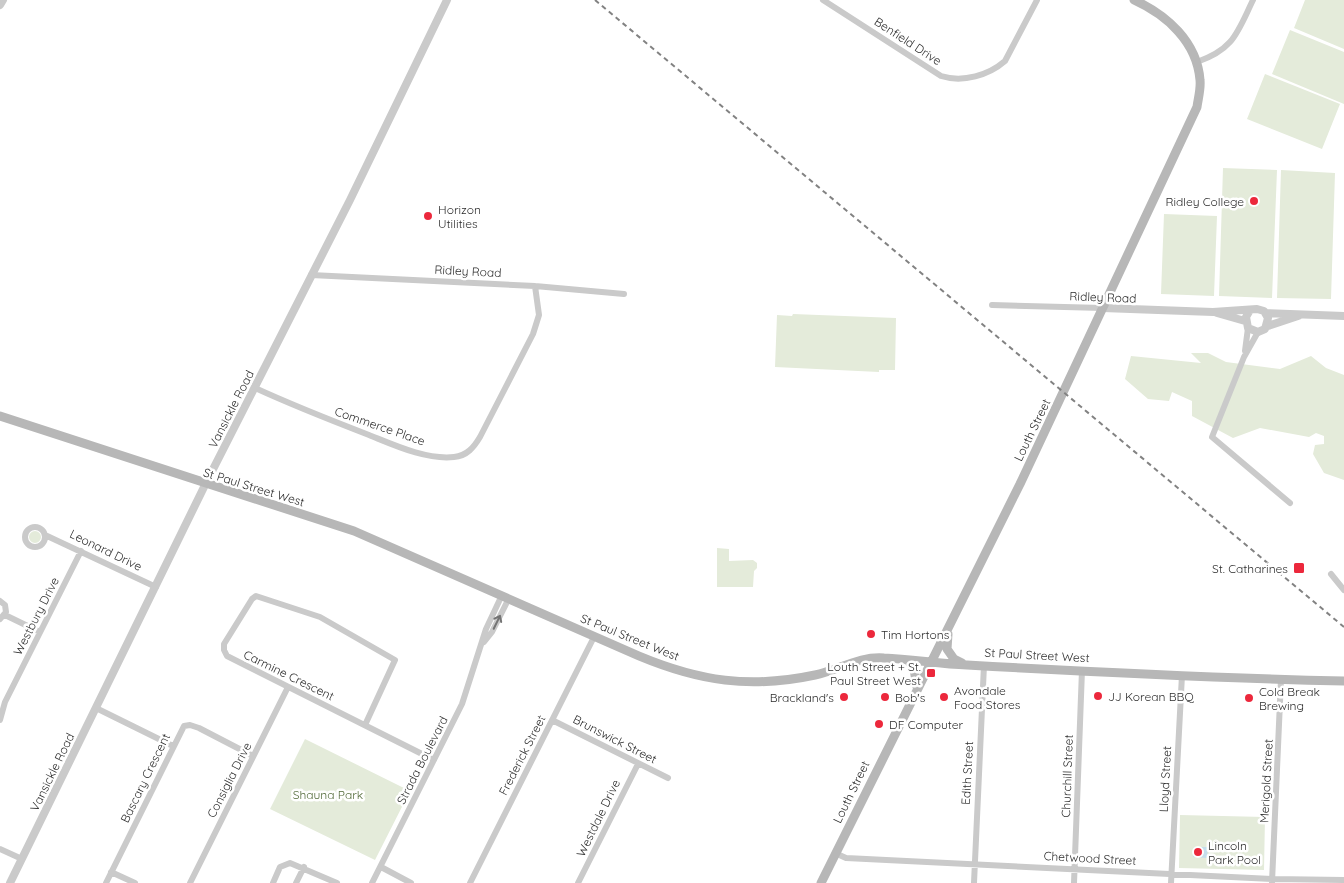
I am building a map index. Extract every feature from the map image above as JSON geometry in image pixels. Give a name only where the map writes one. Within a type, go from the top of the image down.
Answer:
[{"type":"main road","name":"Louth Street","points":[[821,883],[1028,468],[1198,107],[1200,81],[1197,62],[1176,27],[1149,7],[1134,0]]},
{"type":"main road","name":"St Paul Street West","points":[[0,416],[205,485],[354,531],[668,668],[701,676],[751,683],[778,683],[818,675],[861,659],[882,657],[967,665],[1344,680]]},
{"type":"main road","points":[[952,619],[946,649],[954,658],[967,665]]},
{"type":"main road","points":[[908,660],[914,669],[917,688]]},
{"type":"street","points":[[0,5],[2,0]]},
{"type":"street","name":"Vansickle Road","points":[[10,883],[205,485],[447,0]]},
{"type":"street","name":"Benfield Drive","points":[[823,0],[941,76],[950,79],[977,76],[998,67],[1005,61],[1037,0]]},
{"type":"street","points":[[1197,62],[1213,56],[1228,46],[1253,0]]},
{"type":"street","name":"Ridley Road","points":[[311,274],[535,286],[624,294]]},
{"type":"street","name":"Commerce Place","points":[[255,388],[301,409],[402,448],[442,457],[456,457],[474,447],[533,334],[539,315],[535,286]]},
{"type":"street","name":"Ridley Road","points":[[992,305],[1213,312],[1250,310]]},
{"type":"street","points":[[1244,357],[1246,324],[1250,310],[1260,309],[1266,313],[1298,316],[1344,316]]},
{"type":"street","name":"Ridley Road","points":[[1213,312],[1246,324]]},
{"type":"street","points":[[1266,313],[1268,326]]},
{"type":"street","points":[[1290,503],[1212,437],[1244,357],[1258,332],[1268,326],[1298,316]]},
{"type":"street","points":[[1246,324],[1258,332]]},
{"type":"street","name":"Leonard Drive","points":[[45,535],[81,550],[156,587]]},
{"type":"street","name":"Westbury Drive","points":[[0,720],[3,701],[81,550]]},
{"type":"street","points":[[1331,574],[1344,590]]},
{"type":"street","name":"Carmine Crescent","points":[[365,725],[395,660],[320,617],[256,596],[224,644],[224,650],[232,660],[434,760]]},
{"type":"street","name":"Strada Boulevard","points":[[372,883],[466,695],[486,629],[505,596]]},
{"type":"street","points":[[0,601],[6,608],[3,617],[40,632]]},
{"type":"street","name":"Frederick Street","points":[[470,883],[594,637]]},
{"type":"street","name":"Edith Street","points":[[974,883],[984,665]]},
{"type":"street","name":"Churchill Street","points":[[1074,883],[1082,670]]},
{"type":"street","name":"Lloyd Street","points":[[1171,883],[1182,675]]},
{"type":"street","name":"Merigold Street","points":[[1272,881],[1282,679]]},
{"type":"street","name":"Consiglia Drive","points":[[190,883],[288,687]]},
{"type":"street","points":[[96,708],[173,746]]},
{"type":"street","name":"Brunswick Street","points":[[552,720],[668,778]]},
{"type":"street","name":"Bascary Crescent","points":[[106,883],[184,726],[190,725],[254,756]]},
{"type":"street","name":"Westdale Drive","points":[[578,883],[638,764]]},
{"type":"street","points":[[0,849],[22,859]]},
{"type":"street","name":"Chetwood Street","points":[[835,853],[846,858],[1074,868],[1272,881],[1344,880]]},
{"type":"street","points":[[273,883],[280,867],[290,863],[304,867],[337,883]]},
{"type":"street","points":[[296,883],[304,867]]},
{"type":"street","points":[[380,867],[411,883]]},
{"type":"street","points":[[111,872],[134,883]]},
{"type":"green space","points":[[1305,0],[1344,0],[1344,49],[1294,28]]},
{"type":"green space","points":[[1290,30],[1344,52],[1344,104],[1272,74]]},
{"type":"green space","points":[[1265,74],[1340,104],[1322,149],[1247,119]]},
{"type":"green space","points":[[1223,168],[1277,170],[1272,298],[1219,296]]},
{"type":"green space","points":[[1281,170],[1335,173],[1331,299],[1277,298]]},
{"type":"green space","points":[[1164,214],[1217,216],[1214,296],[1161,294]]},
{"type":"green space","points":[[793,314],[896,318],[895,370],[879,370],[879,372],[775,367],[777,315],[792,316]]},
{"type":"green space","points":[[1191,353],[1208,353],[1226,362],[1280,369],[1311,356],[1326,368],[1344,375],[1344,480],[1324,473],[1313,454],[1315,445],[1324,444],[1324,436],[1316,433],[1309,437],[1260,428],[1233,438],[1192,416],[1192,401],[1172,392],[1169,401],[1148,399],[1125,379],[1131,356],[1201,363]]},
{"type":"green space","points":[[35,531],[41,537],[35,543],[29,537]]},
{"type":"green space","points":[[717,548],[729,549],[729,561],[753,560],[757,563],[757,568],[754,571],[753,587],[717,587]]},
{"type":"green space","name":"Shauna Park","points":[[305,739],[410,791],[375,860],[270,809]]},
{"type":"green space","points":[[1180,815],[1265,817],[1264,870],[1179,868]]},
{"type":"water","points":[[1194,847],[1208,847],[1207,858],[1193,857]]},
{"type":"railway","points":[[595,0],[1344,627]]},
{"type":"place","name":"Ridley College","points":[[1254,201]]},
{"type":"place","name":"Horizon Utilities","points":[[428,216]]},
{"type":"place","name":"St. Catharines","points":[[1299,568]]},
{"type":"place","name":"Tim Hortons","points":[[871,634]]},
{"type":"place","name":"Louth Street + St. Paul Street West","points":[[931,673]]},
{"type":"place","name":"JJ Korean BBQ","points":[[1098,696]]},
{"type":"place","name":"Brackland's","points":[[844,697]]},
{"type":"place","name":"Bob's","points":[[885,697]]},
{"type":"place","name":"Avondale Food Stores","points":[[944,697]]},
{"type":"place","name":"Cold Break Brewing","points":[[1249,698]]},
{"type":"place","name":"DF Computer","points":[[879,724]]},
{"type":"place","name":"Lincoln Park Pool","points":[[1198,852]]}]
